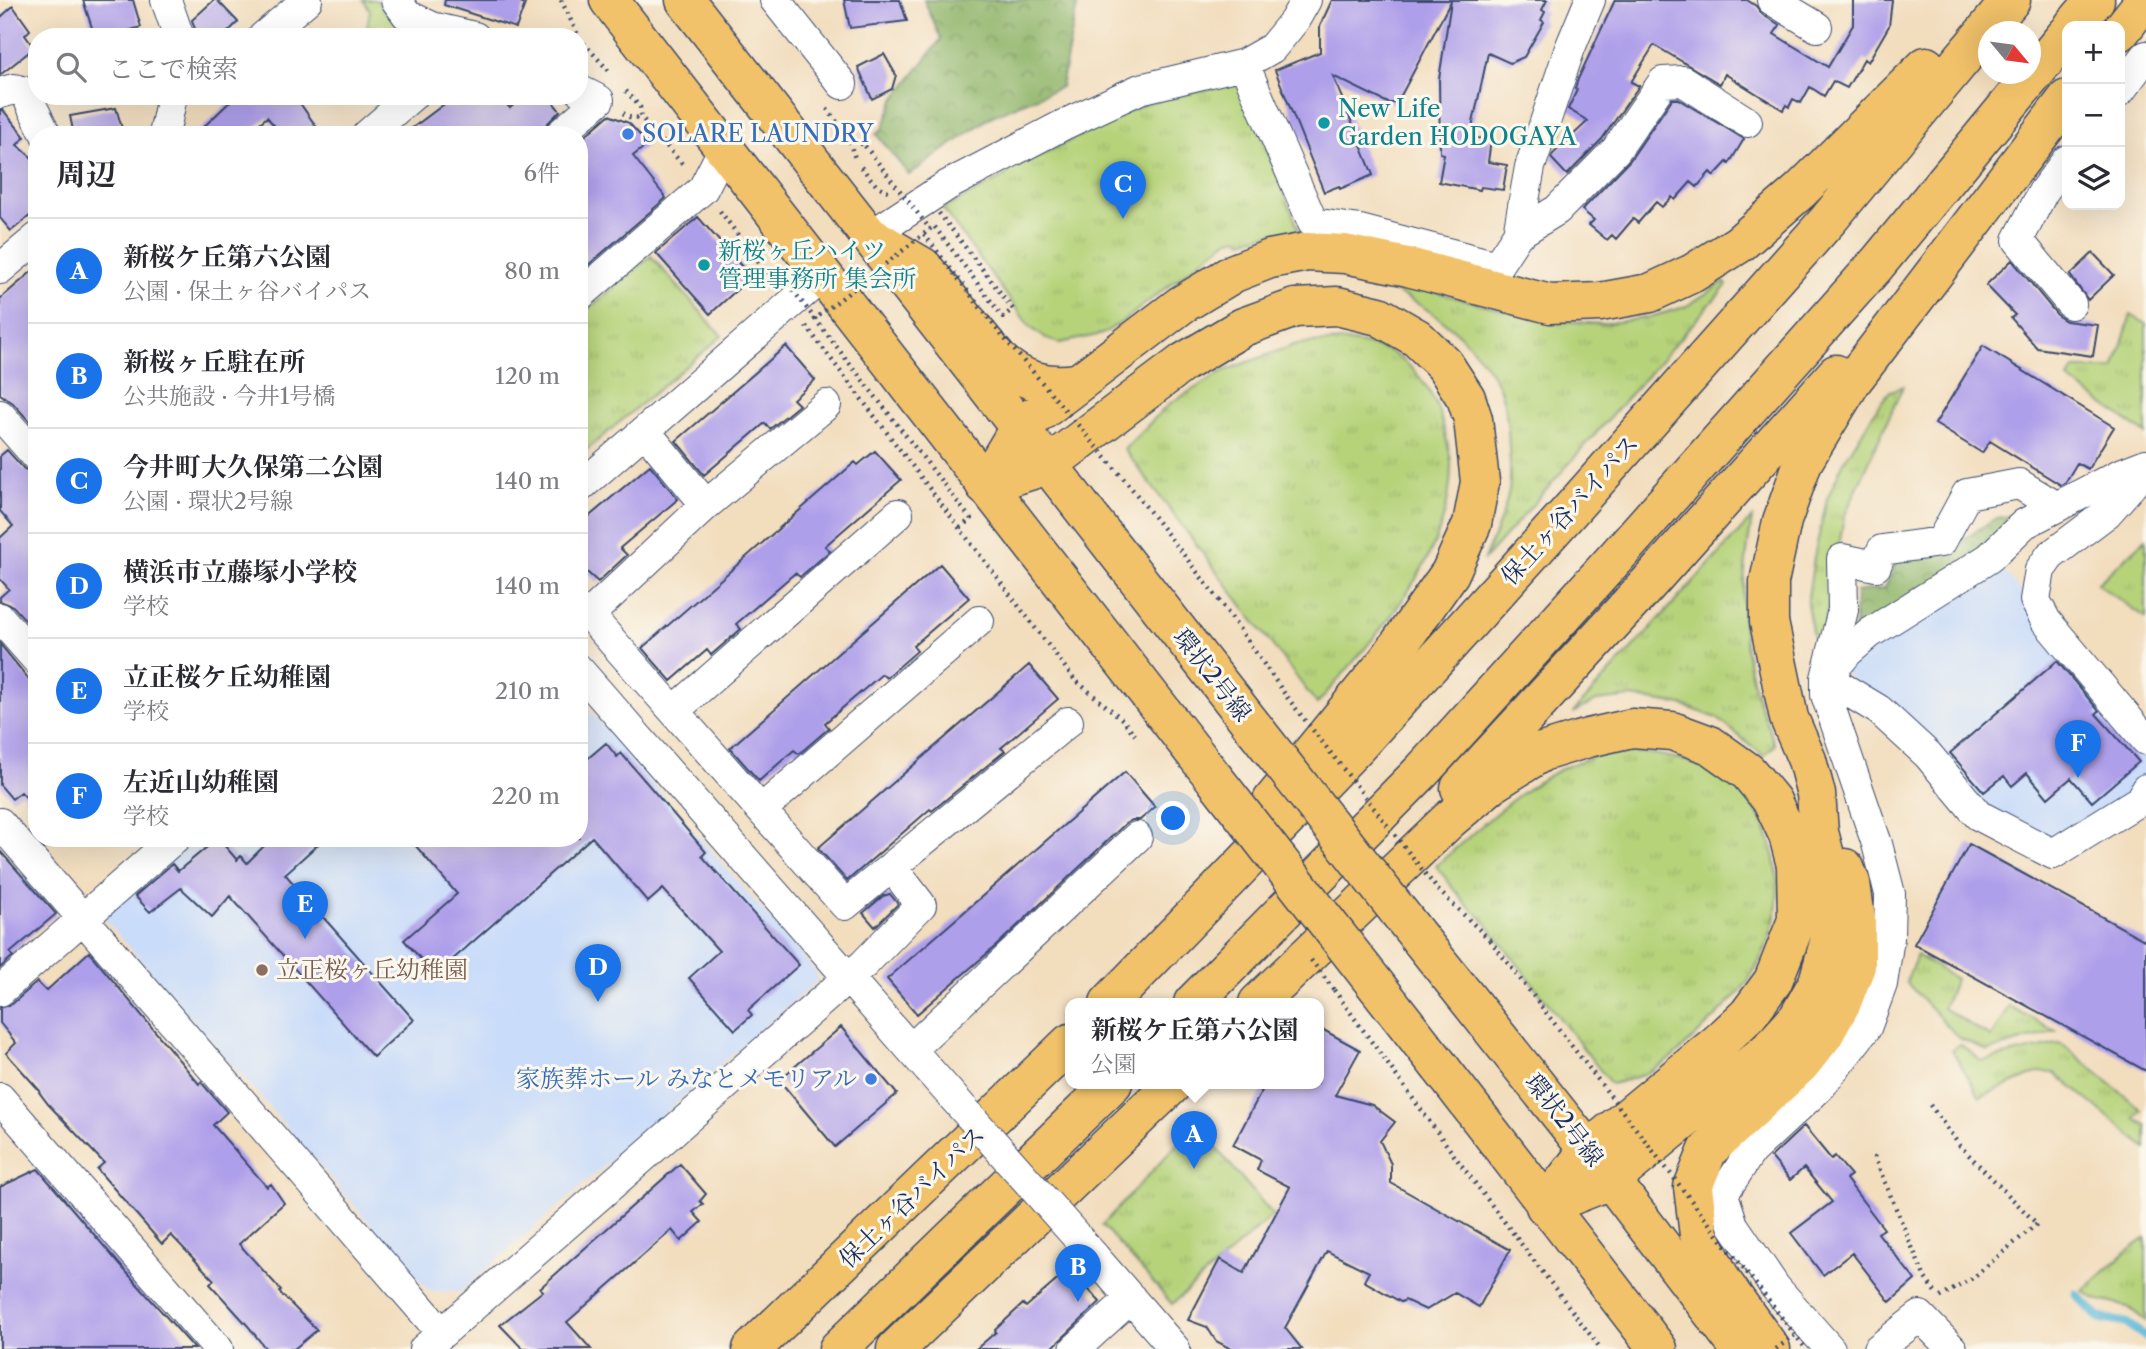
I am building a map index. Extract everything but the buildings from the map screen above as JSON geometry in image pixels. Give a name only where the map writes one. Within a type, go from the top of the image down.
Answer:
[{"type":"main road","points":[[609,0],[824,275],[976,499],[1214,778],[1658,1349]]},
{"type":"main road","name":"環状2号線","points":[[685,0],[1588,1150],[1740,1349]]},
{"type":"main road","points":[[976,499],[1019,428],[1181,304],[1234,272],[1270,259],[1307,252],[1345,254],[1408,267],[1550,304],[1600,302],[1650,293],[1693,273],[1740,244],[1800,191],[1885,108],[1988,0]]},
{"type":"main road","name":"保土ヶ谷バイパス","points":[[1114,998],[1358,746],[1567,514],[1829,219],[2011,0]]},
{"type":"main road","points":[[2077,21],[2095,0]]},
{"type":"main road","points":[[2125,26],[2145,0]]},
{"type":"main road","points":[[1197,998],[1422,771],[1609,565],[1877,264],[2062,40]]},
{"type":"main road","points":[[1781,1344],[1722,1281],[1699,1235],[1693,1187],[1708,1150],[1801,1064],[1824,1035],[1842,1002],[1856,966],[1856,919],[1851,883],[1789,718],[1769,622],[1769,582],[1782,521],[1803,463],[1852,381],[2062,105]]},
{"type":"main road","points":[[1255,998],[1457,792],[1918,283],[1994,193]]},
{"type":"main road","points":[[870,236],[923,267],[998,359],[1012,372],[1034,383],[1058,386],[1076,383]]},
{"type":"main road","points":[[976,499],[1048,465],[1184,362],[1243,327],[1295,308],[1337,306],[1379,316],[1418,338],[1444,364],[1466,398],[1473,419],[1480,482],[1472,524],[1450,573],[1388,660],[1339,721],[1105,998]]},
{"type":"main road","points":[[1263,998],[1449,821],[1493,783],[1542,752],[1632,728],[1672,731],[1710,745],[1748,772],[1772,801],[1788,835],[1797,865],[1797,920],[1773,981],[1748,1015],[1718,1043],[1588,1150],[1545,1206]]},
{"type":"main road","points":[[1545,1206],[1611,1180],[1770,1049],[1798,1017],[1818,982],[1830,939],[1829,872],[1819,832],[1816,794]]},
{"type":"main road","name":"保土ヶ谷バイパス","points":[[752,1349],[1063,1049]]},
{"type":"main road","points":[[838,1349],[1107,1089]]},
{"type":"main road","points":[[896,1349],[1166,1089]]},
{"type":"street","points":[[166,0],[176,28]]},
{"type":"street","points":[[274,28],[307,0]]},
{"type":"street","points":[[396,0],[407,15],[436,28]]},
{"type":"street","points":[[775,0],[842,84]]},
{"type":"street","points":[[870,236],[948,185],[1107,104],[1140,89],[1244,64],[1272,48],[1294,21],[1306,0]]},
{"type":"street","points":[[1244,64],[1313,223],[1360,230],[1497,266],[1518,234],[1530,167],[1570,48],[1590,0]]},
{"type":"street","points":[[1772,0],[1817,26]]},
{"type":"street","points":[[2125,84],[2146,57]]},
{"type":"street","points":[[1518,234],[1557,210],[1616,150],[1663,82],[1683,81],[1747,122]]},
{"type":"street","points":[[0,93],[14,89],[25,92],[28,98]]},
{"type":"street","points":[[569,126],[598,100],[588,95]]},
{"type":"street","points":[[31,105],[42,126]]},
{"type":"street","points":[[166,126],[170,105]]},
{"type":"street","points":[[377,126],[402,105]]},
{"type":"street","points":[[588,288],[703,189],[724,148]]},
{"type":"street","points":[[2062,167],[2043,192],[2018,240],[2071,304]]},
{"type":"street","points":[[0,269],[28,252]]},
{"type":"street","points":[[588,480],[645,431],[802,312],[824,275]]},
{"type":"street","points":[[826,405],[706,505],[589,615],[845,905],[1069,722]]},
{"type":"street","points":[[0,415],[28,447]]},
{"type":"street","points":[[645,431],[706,505]]},
{"type":"street","points":[[1826,678],[1848,652],[1870,633],[1989,558],[2024,524],[2118,475],[2146,466]]},
{"type":"street","points":[[2146,466],[2107,513],[2050,556],[2040,570],[2035,600],[2046,621],[2146,740]]},
{"type":"street","points":[[1830,1349],[1775,1287],[1733,1225],[1723,1194],[1751,1151],[1821,1086],[1866,1028],[1882,984],[1889,938],[1890,894],[1877,844],[1826,695],[1826,678],[1843,610],[1842,559],[1877,566],[1882,550],[1941,542],[1967,494],[2019,484],[2057,507]]},
{"type":"street","points":[[674,712],[898,514]]},
{"type":"street","points":[[0,618],[28,650]]},
{"type":"street","points":[[761,810],[979,621]]},
{"type":"street","points":[[1826,678],[1879,710],[1928,755],[1978,815],[2053,854],[2140,800],[2146,789]]},
{"type":"street","points":[[588,680],[1175,1349]]},
{"type":"street","points":[[0,823],[83,919],[433,1341],[849,979],[920,905],[892,867]]},
{"type":"street","points":[[919,1059],[1137,837]]},
{"type":"street","points":[[0,991],[165,847]]},
{"type":"street","points":[[0,1098],[218,1349]]},
{"type":"street","points":[[1075,1349],[1131,1298]]},
{"type":"street","points":[[1878,1349],[1930,1307],[1952,1349]]},
{"type":"path","points":[[561,0],[575,28]]},
{"type":"path","points":[[588,48],[614,78]]},
{"type":"path","points":[[623,87],[640,107],[642,118],[802,312],[1074,679],[1123,720],[1140,740]]},
{"type":"path","points":[[865,146],[930,229]]},
{"type":"path","points":[[802,312],[934,226],[1003,317],[1013,309],[939,213]]},
{"type":"path","points":[[924,234],[999,332],[1129,485],[1219,600],[1287,697],[1438,890],[1490,940],[1781,1344],[1806,1349]]},
{"type":"path","points":[[776,268],[802,312],[976,499],[971,519],[960,528]]},
{"type":"path","points":[[1334,990],[1459,1162],[1601,1349]]},
{"type":"path","points":[[1874,1156],[1925,1279],[1930,1307],[1971,1279],[2037,1224],[1960,1146],[1930,1105]]},
{"type":"shaded area","points":[[1994,558],[2146,747],[2146,774],[2138,793],[2057,845],[1988,813],[1841,669]]},
{"type":"shaded area","points":[[588,708],[816,972],[817,981],[460,1292],[429,1291],[104,918],[183,847],[588,847]]},
{"type":"green space","points":[[363,0],[376,0],[403,28],[366,28],[370,10]]},
{"type":"green space","points":[[924,0],[1078,0],[1061,87],[992,116],[909,175],[876,134],[883,128],[894,100],[941,39]]},
{"type":"green space","points":[[1229,84],[1242,87],[1299,230],[1262,235],[1243,241],[1238,237],[1228,240],[1123,321],[1102,334],[1060,343],[1047,339],[1030,327],[943,209],[1002,178],[1012,169],[1144,104]]},
{"type":"green space","points":[[651,256],[722,336],[588,448],[588,309]]},
{"type":"green space","points":[[1338,266],[1537,319],[1602,324],[1646,318],[1685,307],[1724,282],[1727,285],[1483,561],[1501,518],[1510,486],[1507,424],[1498,385],[1468,344],[1430,311],[1385,287],[1337,272]]},
{"type":"green space","points":[[2131,315],[2146,324],[2146,434],[2068,379],[2074,369],[2114,369]]},
{"type":"green space","points":[[1346,341],[1392,353],[1418,375],[1440,414],[1451,462],[1448,497],[1439,531],[1425,563],[1385,623],[1317,704],[1124,449],[1169,404],[1224,371],[1297,344]]},
{"type":"green space","points":[[1903,386],[1844,517],[1818,664],[1807,604],[1827,499],[1843,463],[1879,405],[1890,391]]},
{"type":"green space","points":[[2010,516],[2017,528],[1854,642],[1856,592],[1885,588],[1898,557],[1953,546],[1996,518]]},
{"type":"green space","points":[[1752,518],[1744,579],[1744,638],[1754,687],[1775,745],[1764,756],[1717,718],[1682,705],[1632,697],[1596,701],[1573,713]]},
{"type":"green space","points":[[2146,539],[2146,618],[2097,584]]},
{"type":"green space","points":[[1624,752],[1654,754],[1699,765],[1727,779],[1743,792],[1763,823],[1771,842],[1776,861],[1778,898],[1775,917],[1763,953],[1738,994],[1663,1064],[1640,1076],[1611,1084],[1481,917],[1466,904],[1436,866],[1506,805],[1544,778],[1586,759]]},
{"type":"green space","points":[[1917,955],[1955,979],[1943,1008],[1991,1037],[2009,1006],[2056,1031],[1988,1051],[1959,1038],[1906,982]]},
{"type":"green space","points":[[2061,1043],[2142,1110],[2134,1119],[2146,1125],[2146,1148],[2055,1073],[2039,1072],[1980,1097],[1952,1050],[1960,1044],[1982,1061]]},
{"type":"green space","points":[[1196,1124],[1273,1215],[1172,1304],[1102,1225]]},
{"type":"green space","points":[[2146,1238],[2146,1321],[2128,1307],[2095,1299],[2083,1291]]},
{"type":"waterway","points":[[2076,1294],[2099,1318],[2126,1323],[2146,1337]]},
{"type":"place","name":"New Life Garden HODOGAYA","points":[[1324,123]]},
{"type":"place","name":"SOLARE LAUNDRY","points":[[628,134]]},
{"type":"place","name":"今井町大久保第二公園","points":[[1123,219]]},
{"type":"place","name":"新桜ヶ丘ハイツ 管理事務所 集会所","points":[[704,265]]},
{"type":"place","name":"左近山幼稚園","points":[[2078,778]]},
{"type":"place","name":"立正桜ケ丘幼稚園","points":[[305,939]]},
{"type":"place","name":"立正桜ヶ丘幼稚園","points":[[262,970]]},
{"type":"place","name":"横浜市立藤塚小学校","points":[[598,1002]]},
{"type":"place","name":"家族葬ホール みなとメモリアル","points":[[871,1079]]},
{"type":"place","name":"新桜ケ丘第六公園","points":[[1194,1169]]},
{"type":"place","name":"新桜ヶ丘駐在所","points":[[1078,1302]]}]
